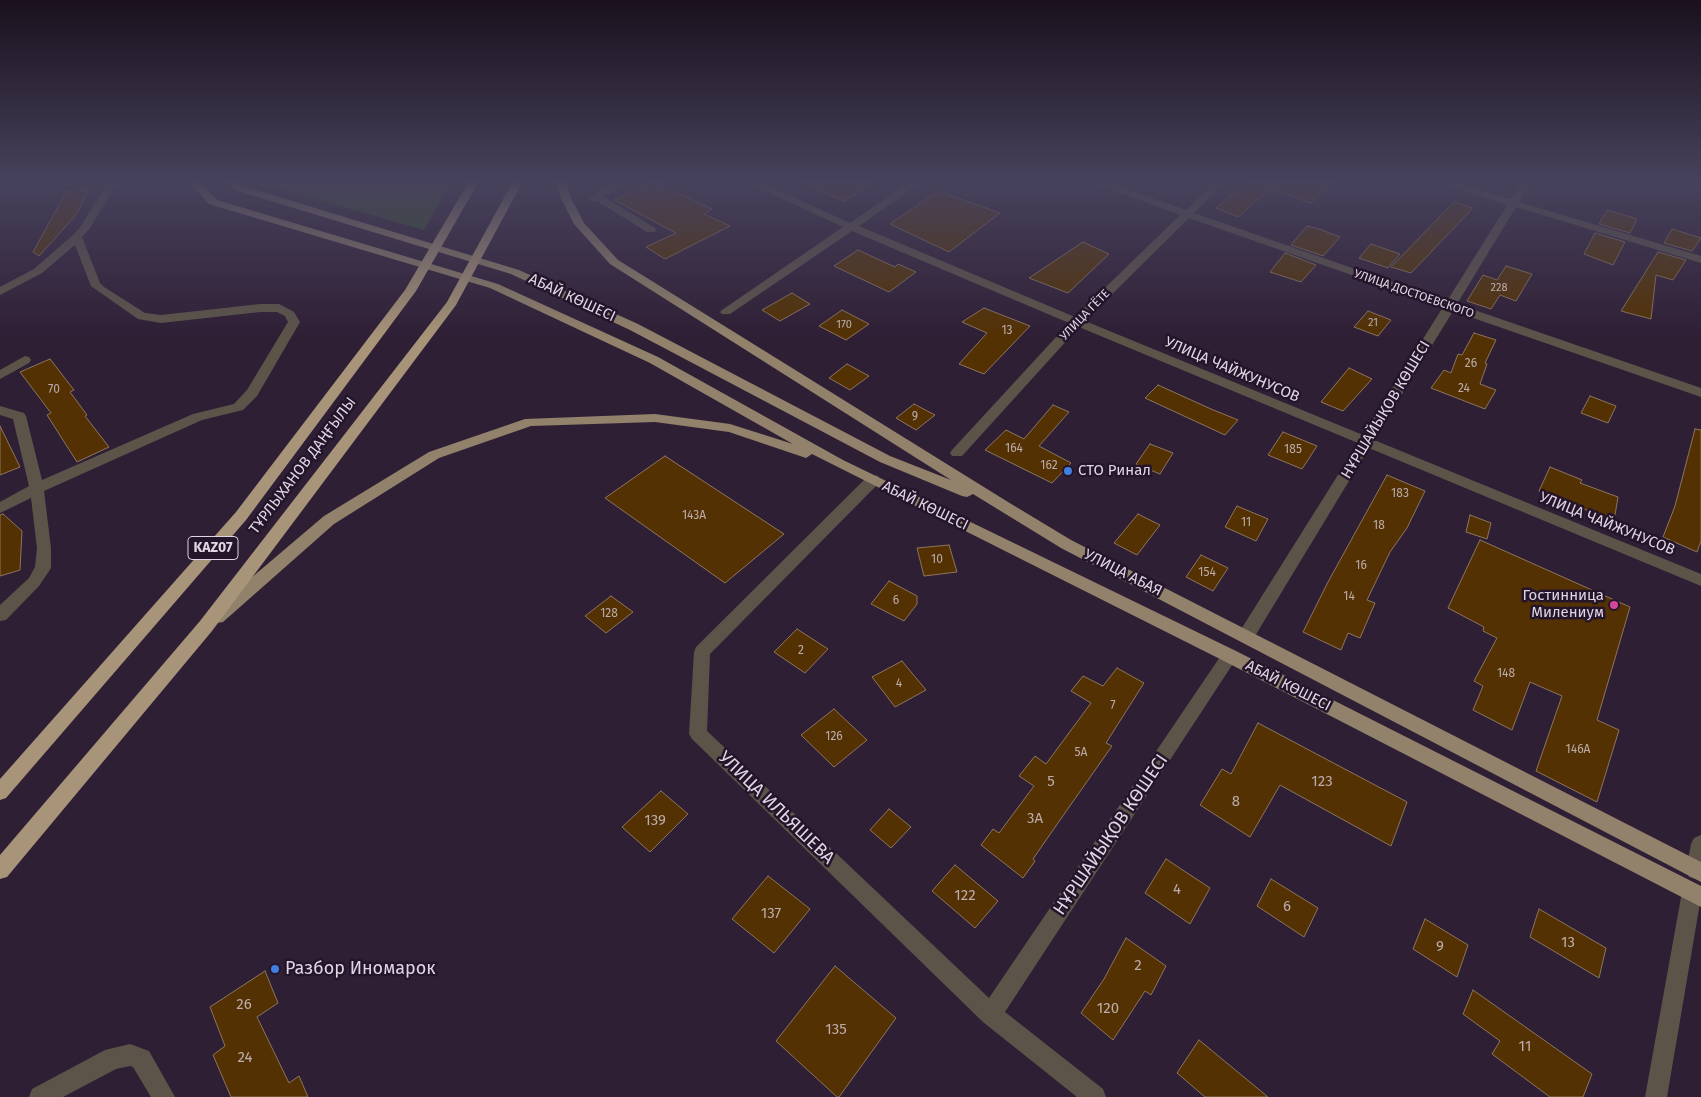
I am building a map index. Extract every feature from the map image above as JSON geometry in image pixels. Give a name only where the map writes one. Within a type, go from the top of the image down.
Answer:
[{"type":"highway","name":"ТҰРЛЫХАНОВ ДАҢҒЫЛЫ","points":[[0,792],[241,516],[410,291],[443,234]]},
{"type":"highway","name":"ТҰРЛЫХАНОВ ДАҢҒЫЛЫ","points":[[5,864],[206,626],[452,303],[490,234]]},
{"type":"main road","name":"АБАЙ КӨШЕСІ","points":[[321,234],[494,286],[654,360],[838,463],[1230,656],[1697,895]]},
{"type":"main road","name":"АБАЙ КӨШЕСІ","points":[[391,234],[515,272],[634,327],[885,459],[1003,506]]},
{"type":"main road","points":[[588,234],[614,262],[1003,506]]},
{"type":"main road","points":[[206,626],[337,515],[434,455],[530,422],[655,418],[730,428],[838,463]]},
{"type":"main road","name":"УЛИЦА АБАЯ","points":[[1003,506],[1066,544],[1246,636]]},
{"type":"main road","name":"АБАЙ КӨШЕСІ","points":[[1246,636],[1698,871]]},
{"type":"street","points":[[0,292],[38,270],[79,234]]},
{"type":"street","points":[[726,312],[840,234]]},
{"type":"street","name":"УЛИЦА ЧАЙЖУНУСОВ","points":[[867,234],[1367,444],[1701,580]]},
{"type":"street","name":"УЛИЦА ГЁТЕ","points":[[957,453],[1077,322],[1166,234]]},
{"type":"street","name":"УЛИЦА ДОСТОЕВСКОГО","points":[[1245,234],[1701,393]]},
{"type":"street","name":"НҰРШАЙЫҚОВ КӨШЕСІ","points":[[1246,636],[1367,444],[1494,234]]},
{"type":"street","points":[[1616,234],[1701,260]]},
{"type":"street","points":[[0,508],[37,488],[198,417],[238,407],[252,393],[294,322],[290,314],[279,308],[260,308],[161,319],[142,316],[95,284],[77,237]]},
{"type":"street","points":[[0,375],[25,360]]},
{"type":"street","points":[[0,410],[19,416],[37,488],[44,548],[43,568],[34,582],[0,615]]},
{"type":"street","name":"УЛИЦА ИЛЬЯШЕВА","points":[[873,480],[702,652],[698,734],[991,1014],[1095,1097]]},
{"type":"street","name":"НҰРШАЙЫҚОВ КӨШЕСІ","points":[[991,1014],[1230,656]]},
{"type":"street","points":[[1698,871],[1701,844]]},
{"type":"street","points":[[1656,1097],[1697,895]]},
{"type":"street","points":[[40,1097],[113,1058],[130,1055],[142,1059],[164,1097]]},
{"type":"building","points":[[43,234],[59,234],[39,256],[33,252]]},
{"type":"building","points":[[673,234],[714,234],[665,259],[646,247]]},
{"type":"building","points":[[911,234],[972,234],[949,252]]},
{"type":"building","points":[[1300,234],[1333,234],[1340,237],[1323,256],[1291,245]]},
{"type":"building","points":[[1423,234],[1448,234],[1411,273],[1391,267]]},
{"type":"building","points":[[1594,234],[1625,242],[1613,265],[1584,254]]},
{"type":"building","points":[[1669,234],[1689,234],[1701,238],[1692,251],[1664,243]]},
{"type":"building","points":[[1083,242],[1109,254],[1068,293],[1029,278]]},
{"type":"building","points":[[1371,244],[1400,254],[1388,268],[1359,258]]},
{"type":"building","points":[[858,250],[895,267],[898,264],[916,272],[889,292],[834,266]]},
{"type":"building","points":[[1658,252],[1686,260],[1673,280],[1656,275],[1651,319],[1621,311]]},
{"type":"building","points":[[1285,253],[1316,265],[1301,282],[1270,272]]},
{"type":"building","points":[[1506,266],[1532,274],[1516,301],[1500,295],[1491,309],[1467,301],[1483,275],[1497,280]]},
{"type":"building","points":[[792,293],[810,304],[780,321],[762,310]]},
{"type":"building","points":[[984,308],[1030,326],[984,374],[959,364],[987,333],[962,322]]},
{"type":"building","points":[[842,310],[869,324],[846,340],[819,326]]},
{"type":"building","points":[[1368,311],[1391,320],[1378,336],[1354,327]]},
{"type":"building","points":[[1474,333],[1496,340],[1485,363],[1487,364],[1480,384],[1496,390],[1485,409],[1431,388],[1444,370],[1451,373],[1458,354],[1462,355]]},
{"type":"building","points":[[50,359],[74,390],[70,392],[87,415],[85,416],[109,447],[77,462],[47,415],[51,413],[20,372]]},
{"type":"building","points":[[847,364],[869,376],[850,390],[829,378]]},
{"type":"building","points":[[1349,368],[1372,379],[1343,411],[1321,402]]},
{"type":"building","points":[[1158,385],[1238,420],[1225,435],[1145,398]]},
{"type":"building","points":[[1590,396],[1616,406],[1608,423],[1581,413]]},
{"type":"building","points":[[914,404],[935,415],[916,430],[896,418]]},
{"type":"building","points":[[1053,405],[1069,412],[1039,446],[1071,463],[1052,483],[985,450],[1006,430],[1024,439]]},
{"type":"building","points":[[0,426],[20,467],[0,475]]},
{"type":"building","points":[[1695,429],[1701,430],[1701,541],[1697,552],[1663,537],[1675,506]]},
{"type":"building","points":[[1283,432],[1317,446],[1302,469],[1268,455]]},
{"type":"building","points":[[1150,444],[1173,453],[1160,474],[1136,464]]},
{"type":"building","points":[[665,456],[784,534],[725,583],[605,498]]},
{"type":"building","points":[[1550,467],[1582,480],[1580,483],[1618,497],[1614,521],[1539,491]]},
{"type":"building","points":[[1387,475],[1425,491],[1407,528],[1390,552],[1367,600],[1375,603],[1360,638],[1348,633],[1341,650],[1303,632],[1328,582]]},
{"type":"building","points":[[1237,506],[1268,519],[1256,541],[1225,527]]},
{"type":"building","points":[[3,514],[22,531],[20,570],[0,576],[0,515]]},
{"type":"building","points":[[1138,514],[1160,525],[1137,555],[1114,543]]},
{"type":"building","points":[[1470,515],[1491,523],[1487,539],[1466,532]]},
{"type":"building","points":[[1480,540],[1630,607],[1597,720],[1619,730],[1597,802],[1536,771],[1562,696],[1530,682],[1512,730],[1473,710],[1483,686],[1474,681],[1497,638],[1483,631],[1484,627],[1448,608]]},
{"type":"building","points":[[949,545],[957,572],[924,576],[917,548]]},
{"type":"building","points":[[1201,555],[1228,568],[1213,591],[1186,577]]},
{"type":"building","points":[[889,581],[917,596],[917,604],[904,621],[871,604]]},
{"type":"building","points":[[611,596],[633,612],[606,633],[585,616]]},
{"type":"building","points":[[797,629],[828,649],[805,673],[774,652]]},
{"type":"building","points":[[902,661],[926,690],[895,707],[872,677]]},
{"type":"building","points":[[1117,668],[1144,683],[1106,743],[1112,746],[1033,859],[1035,861],[1023,878],[981,845],[993,829],[999,833],[1034,786],[1019,776],[1035,756],[1046,764],[1091,703],[1071,691],[1083,676],[1103,686]]},
{"type":"building","points":[[834,709],[867,740],[834,767],[801,735]]},
{"type":"building","points":[[1258,723],[1407,802],[1391,846],[1280,785],[1250,837],[1200,805],[1222,769],[1231,774]]},
{"type":"building","points":[[661,791],[688,814],[650,852],[622,827]]},
{"type":"building","points":[[889,809],[911,827],[891,848],[870,830]]},
{"type":"building","points":[[1166,859],[1210,888],[1190,924],[1145,893]]},
{"type":"building","points":[[955,865],[998,901],[975,928],[932,891]]},
{"type":"building","points":[[768,876],[810,909],[774,953],[732,919]]},
{"type":"building","points":[[1271,879],[1318,908],[1304,937],[1257,906]]},
{"type":"building","points":[[1539,909],[1606,948],[1599,978],[1530,937]]},
{"type":"building","points":[[1425,919],[1468,945],[1457,977],[1413,949]]},
{"type":"building","points":[[1126,938],[1166,966],[1151,995],[1145,991],[1113,1040],[1081,1013],[1104,979]]},
{"type":"building","points":[[835,966],[896,1018],[839,1097],[776,1041]]},
{"type":"building","points":[[265,971],[278,1003],[257,1017],[289,1083],[299,1076],[308,1097],[231,1097],[213,1055],[225,1046],[210,1007]]},
{"type":"building","points":[[1473,990],[1592,1074],[1583,1097],[1550,1097],[1492,1054],[1500,1041],[1463,1014]]},
{"type":"building","points":[[1199,1040],[1268,1097],[1205,1097],[1177,1073]]},
{"type":"place","name":"СТО Ринал","points":[[1068,471]]},
{"type":"place","name":"Гостинница Милениум","points":[[1614,605]]},
{"type":"place","name":"Разбор Иномарок","points":[[275,969]]}]
